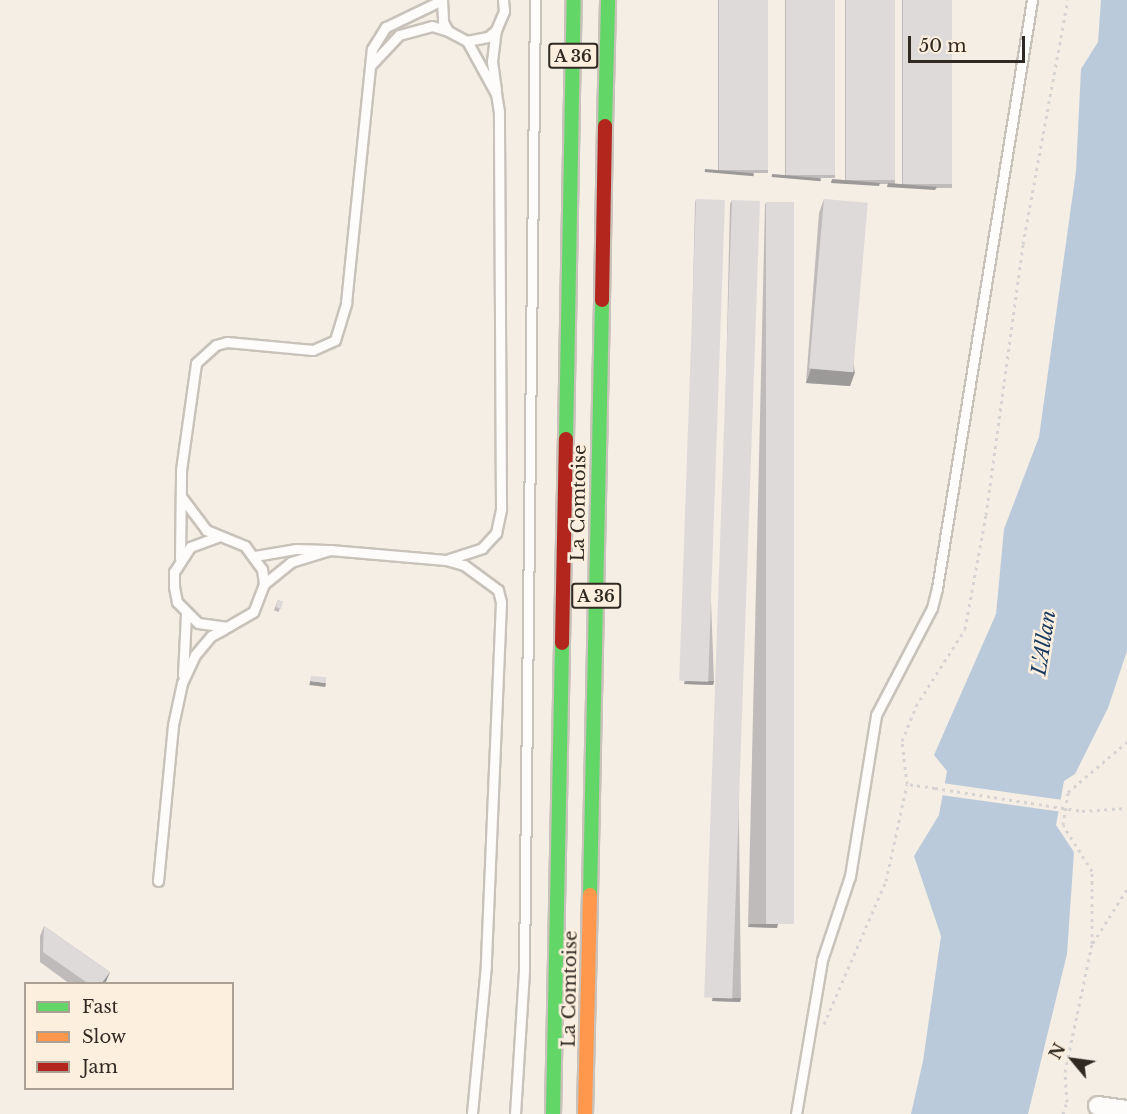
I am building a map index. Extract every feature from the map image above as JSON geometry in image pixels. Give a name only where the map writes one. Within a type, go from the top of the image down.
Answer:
[{"type":"highway","points":[[570,0],[572,113]]},
{"type":"highway","name":"La Comtoise","points":[[553,1114],[574,0]]},
{"type":"highway","name":"La Comtoise","points":[[585,1114],[609,0]]},
{"type":"street","points":[[1098,1107],[1127,1110]]},
{"type":"lane","points":[[158,881],[173,725],[182,683],[186,614],[174,587],[180,558],[180,493],[190,382],[196,363],[205,352],[227,342],[313,350],[335,340],[341,328],[346,303],[368,68],[372,49],[386,27],[442,0],[442,22],[448,31]]},
{"type":"lane","points":[[446,560],[483,548],[496,533],[501,508],[501,143],[492,61],[496,30],[504,11],[502,0]]},
{"type":"lane","points":[[515,1114],[524,969],[535,0]]},
{"type":"lane","points":[[796,1114],[822,960],[850,876],[876,715],[932,608],[937,588],[1032,0]]},
{"type":"lane","points":[[368,68],[399,35],[432,26],[467,41],[478,41],[496,30]]},
{"type":"lane","points":[[467,41],[496,94]]},
{"type":"lane","points":[[180,493],[194,518],[217,537],[245,546],[255,556],[264,584]]},
{"type":"lane","points":[[180,558],[203,540],[217,537]]},
{"type":"lane","points":[[255,556],[296,549],[446,560],[464,565],[490,582],[501,602],[486,965],[472,1114]]},
{"type":"lane","points":[[182,683],[195,655],[211,636],[253,612],[264,584],[291,562],[330,550]]},
{"type":"lane","points":[[186,614],[198,623],[227,627]]},
{"type":"path","points":[[812,1029],[827,1020],[886,880],[907,784],[902,741],[916,706],[965,629],[986,514],[1023,244],[1068,0]]},
{"type":"path","points":[[1063,1114],[1067,1102],[1065,1072],[1092,944],[1092,872],[1063,825],[1068,792],[1127,742]]},
{"type":"path","points":[[907,784],[1082,811],[1127,808]]},
{"type":"path","points":[[1092,944],[1127,889]]},
{"type":"water","name":"L'Allan","points":[[1101,0],[1127,0],[1127,651],[1108,708],[1075,774],[1064,781],[1056,825],[1074,852],[1067,954],[1028,1114],[911,1114],[923,1061],[941,936],[914,856],[939,815],[947,771],[934,755],[996,614],[1004,529],[1039,437],[1076,171],[1081,69],[1098,42]]},
{"type":"pier","points":[[942,783],[1063,800],[1061,812],[940,795]]},
{"type":"building","points":[[719,0],[768,0],[768,170],[719,170]]},
{"type":"building","points":[[786,0],[835,0],[835,175],[786,175]]},
{"type":"building","points":[[846,0],[895,0],[895,180],[846,180]]},
{"type":"building","points":[[903,0],[952,0],[952,184],[903,184]]},
{"type":"building","points":[[696,199],[725,200],[708,682],[679,681]]},
{"type":"building","points":[[824,199],[868,203],[853,372],[809,368]]},
{"type":"building","points":[[732,200],[760,201],[732,998],[704,998]]},
{"type":"building","points":[[766,202],[794,202],[794,924],[766,924]]},
{"type":"building","points":[[278,600],[283,602],[281,609],[276,607]]},
{"type":"building","points":[[311,676],[326,677],[326,683],[310,681]]},
{"type":"building","points":[[44,926],[110,972],[102,982],[86,982],[43,952]]},
{"type":"traffic: fast","points":[[566,439],[574,0]]},
{"type":"traffic: fast","points":[[605,126],[608,0]]},
{"type":"traffic: fast","points":[[590,895],[602,300]]},
{"type":"traffic: fast","points":[[553,1114],[562,643]]},
{"type":"traffic: slow","points":[[585,1114],[590,895]]},
{"type":"traffic: jam","points":[[602,300],[605,126]]},
{"type":"traffic: jam","points":[[562,643],[566,439]]}]
